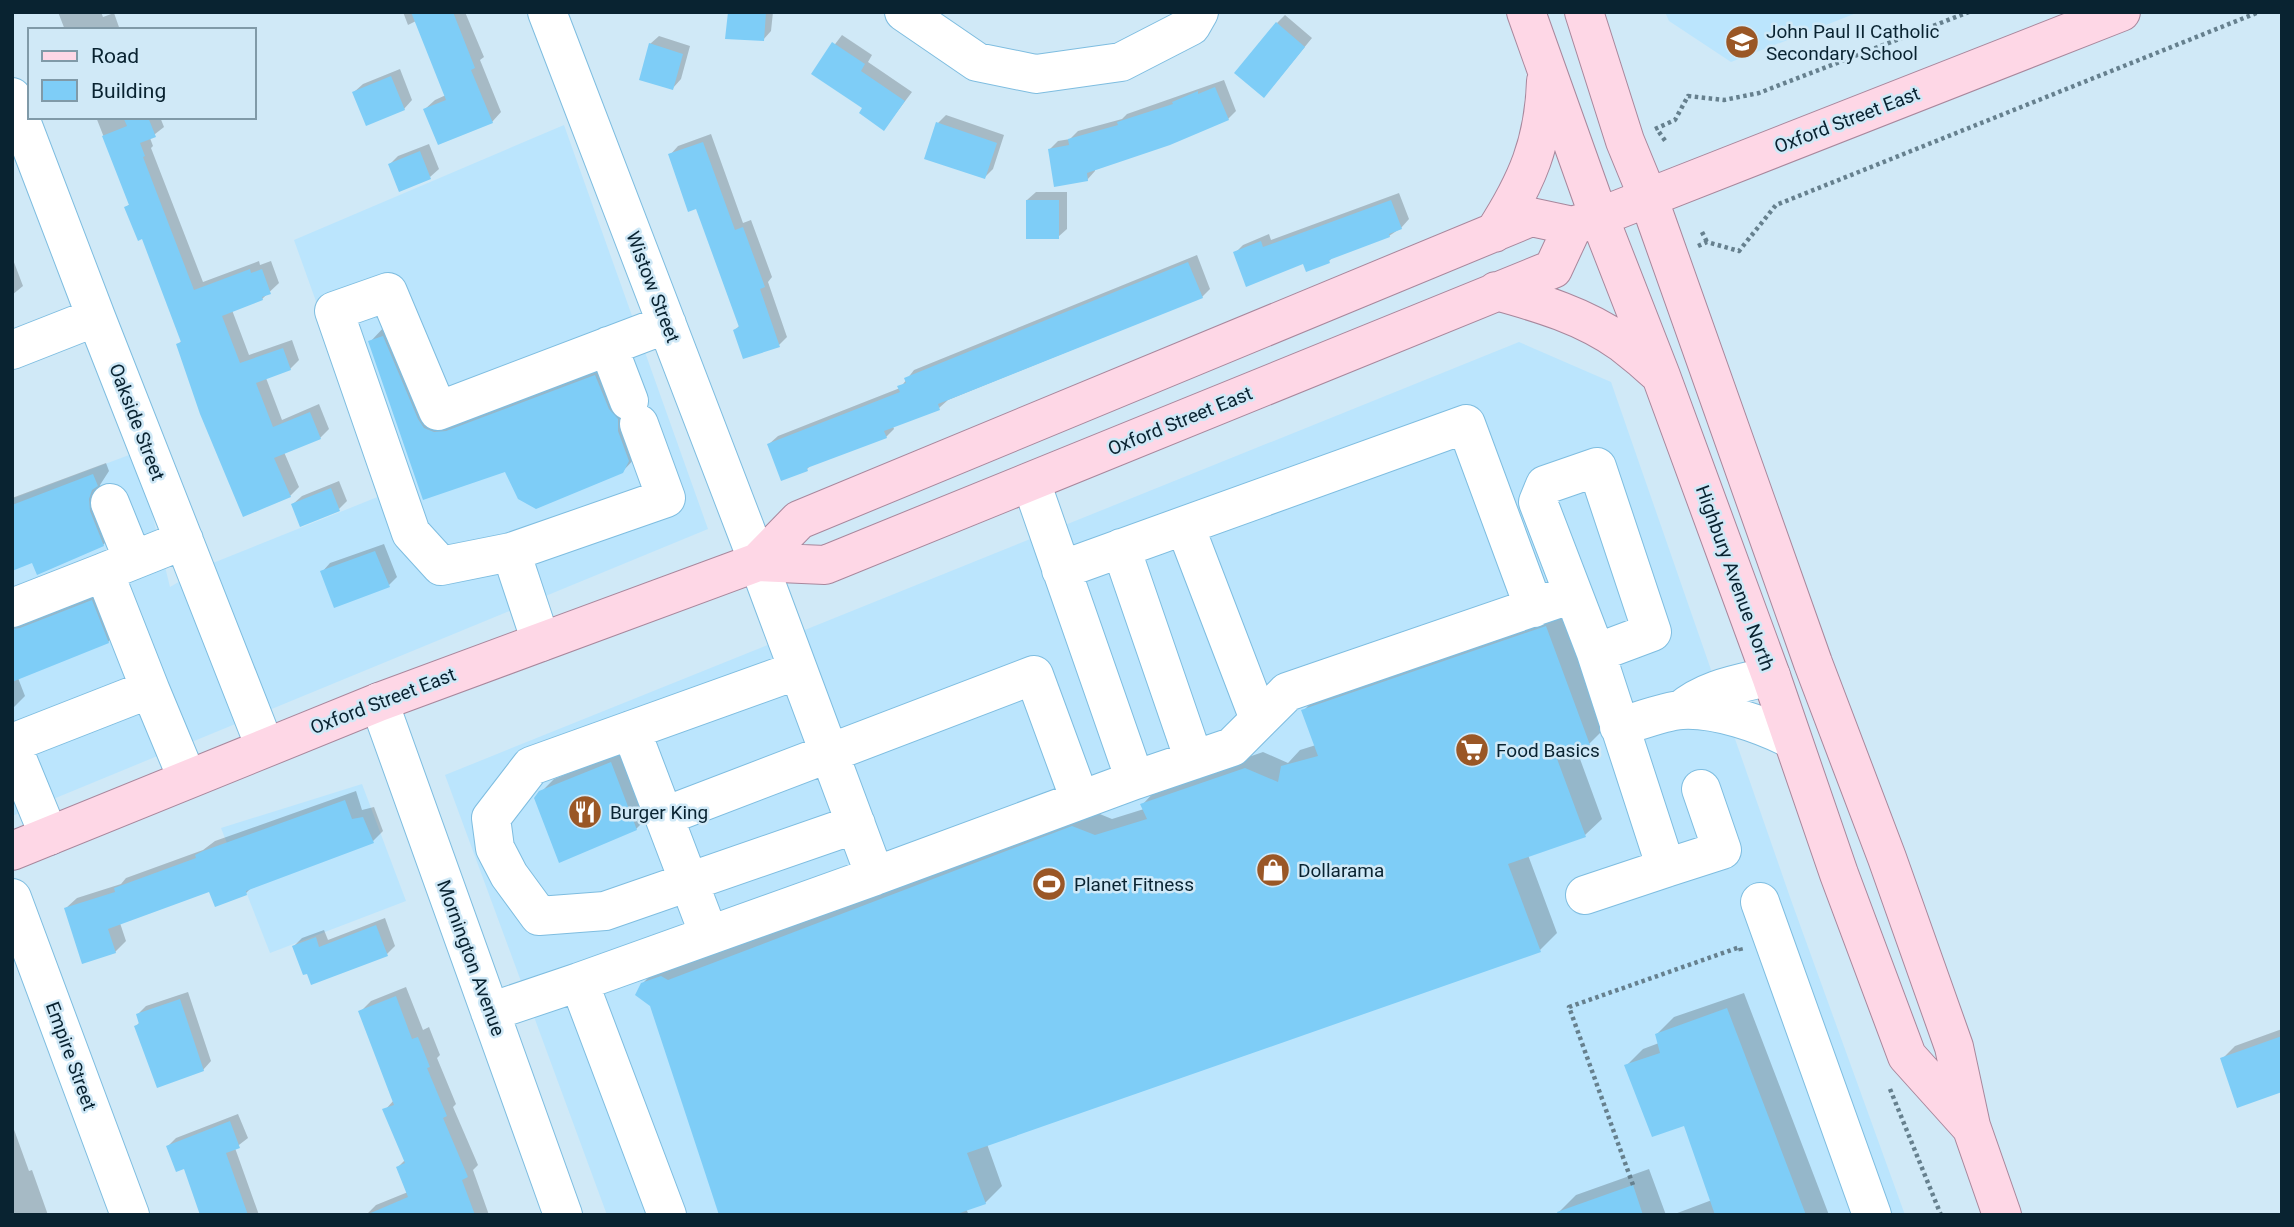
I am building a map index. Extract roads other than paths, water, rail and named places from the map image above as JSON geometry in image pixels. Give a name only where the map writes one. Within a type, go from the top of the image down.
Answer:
[{"type":"main road","name":"Highbury Avenue North","points":[[1526,12],[1547,72],[1586,221],[1661,376],[1907,1055],[1971,1126]]},
{"type":"main road","name":"Highbury Avenue North","points":[[1584,12],[1625,141],[1648,197],[1813,663],[1954,1047],[1971,1126],[2002,1215]]},
{"type":"main road","name":"Oxford Street East","points":[[758,562],[799,520],[1531,217],[1586,221],[2121,12]]},
{"type":"main road","points":[[1494,233],[1518,194],[1530,167],[1545,114],[1547,72]]},
{"type":"main road","name":"Oxford Street East","points":[[12,851],[379,702],[758,562],[825,565],[1553,269],[1586,221]]},
{"type":"main road","points":[[1496,291],[1546,305],[1587,322],[1622,343],[1661,376]]},
{"type":"street","points":[[904,12],[977,62],[1036,74],[1121,62],[1191,26],[1199,12]]},
{"type":"street","name":"Wistow Street","points":[[558,18],[667,324],[875,876]]},
{"type":"street","name":"Oakside Street","points":[[12,97],[265,747]]},
{"type":"street","points":[[608,346],[666,498],[511,552],[441,566],[411,533],[334,312],[388,292],[438,411],[608,346],[667,324]]},
{"type":"street","points":[[12,350],[96,317]]},
{"type":"street","points":[[1061,570],[1466,424],[1534,608]]},
{"type":"street","points":[[1596,653],[1652,632],[1597,467],[1545,485],[1538,502],[1596,653],[1666,868]]},
{"type":"street","points":[[1031,482],[1135,780]]},
{"type":"street","points":[[110,503],[118,566],[150,689],[187,778]]},
{"type":"street","points":[[1185,526],[1259,719]]},
{"type":"street","points":[[12,608],[184,540]]},
{"type":"street","points":[[1121,548],[1194,760]]},
{"type":"street","points":[[511,552],[541,642]]},
{"type":"street","points":[[490,1012],[1232,747],[1287,692],[1572,594]]},
{"type":"street","points":[[798,670],[531,766],[491,818],[495,848],[509,875],[539,916],[605,911],[856,824]]},
{"type":"street","points":[[664,816],[1034,675],[1080,800]]},
{"type":"street","points":[[1681,710],[1695,698],[1720,688],[1771,676]]},
{"type":"street","points":[[49,836],[12,745],[150,689]]},
{"type":"street","name":"Mornington Avenue","points":[[379,702],[563,1215]]},
{"type":"street","points":[[1619,727],[1681,710],[1750,722],[1791,739]]},
{"type":"street","points":[[631,730],[709,935]]},
{"type":"street","points":[[1585,895],[1722,850],[1701,789]]},
{"type":"street","name":"Empire Street","points":[[12,898],[130,1215]]},
{"type":"street","points":[[1760,902],[1872,1215]]},
{"type":"street","points":[[579,982],[667,1215]]},
{"type":"place","name":"John Paul II Catholic Secondary School","points":[[1742,42]]},
{"type":"place","name":"Food Basics","points":[[1472,750]]},
{"type":"place","name":"Burger King","points":[[585,812]]},
{"type":"place","name":"Dollarama","points":[[1273,870]]},
{"type":"place","name":"Planet Fitness","points":[[1049,884]]}]
